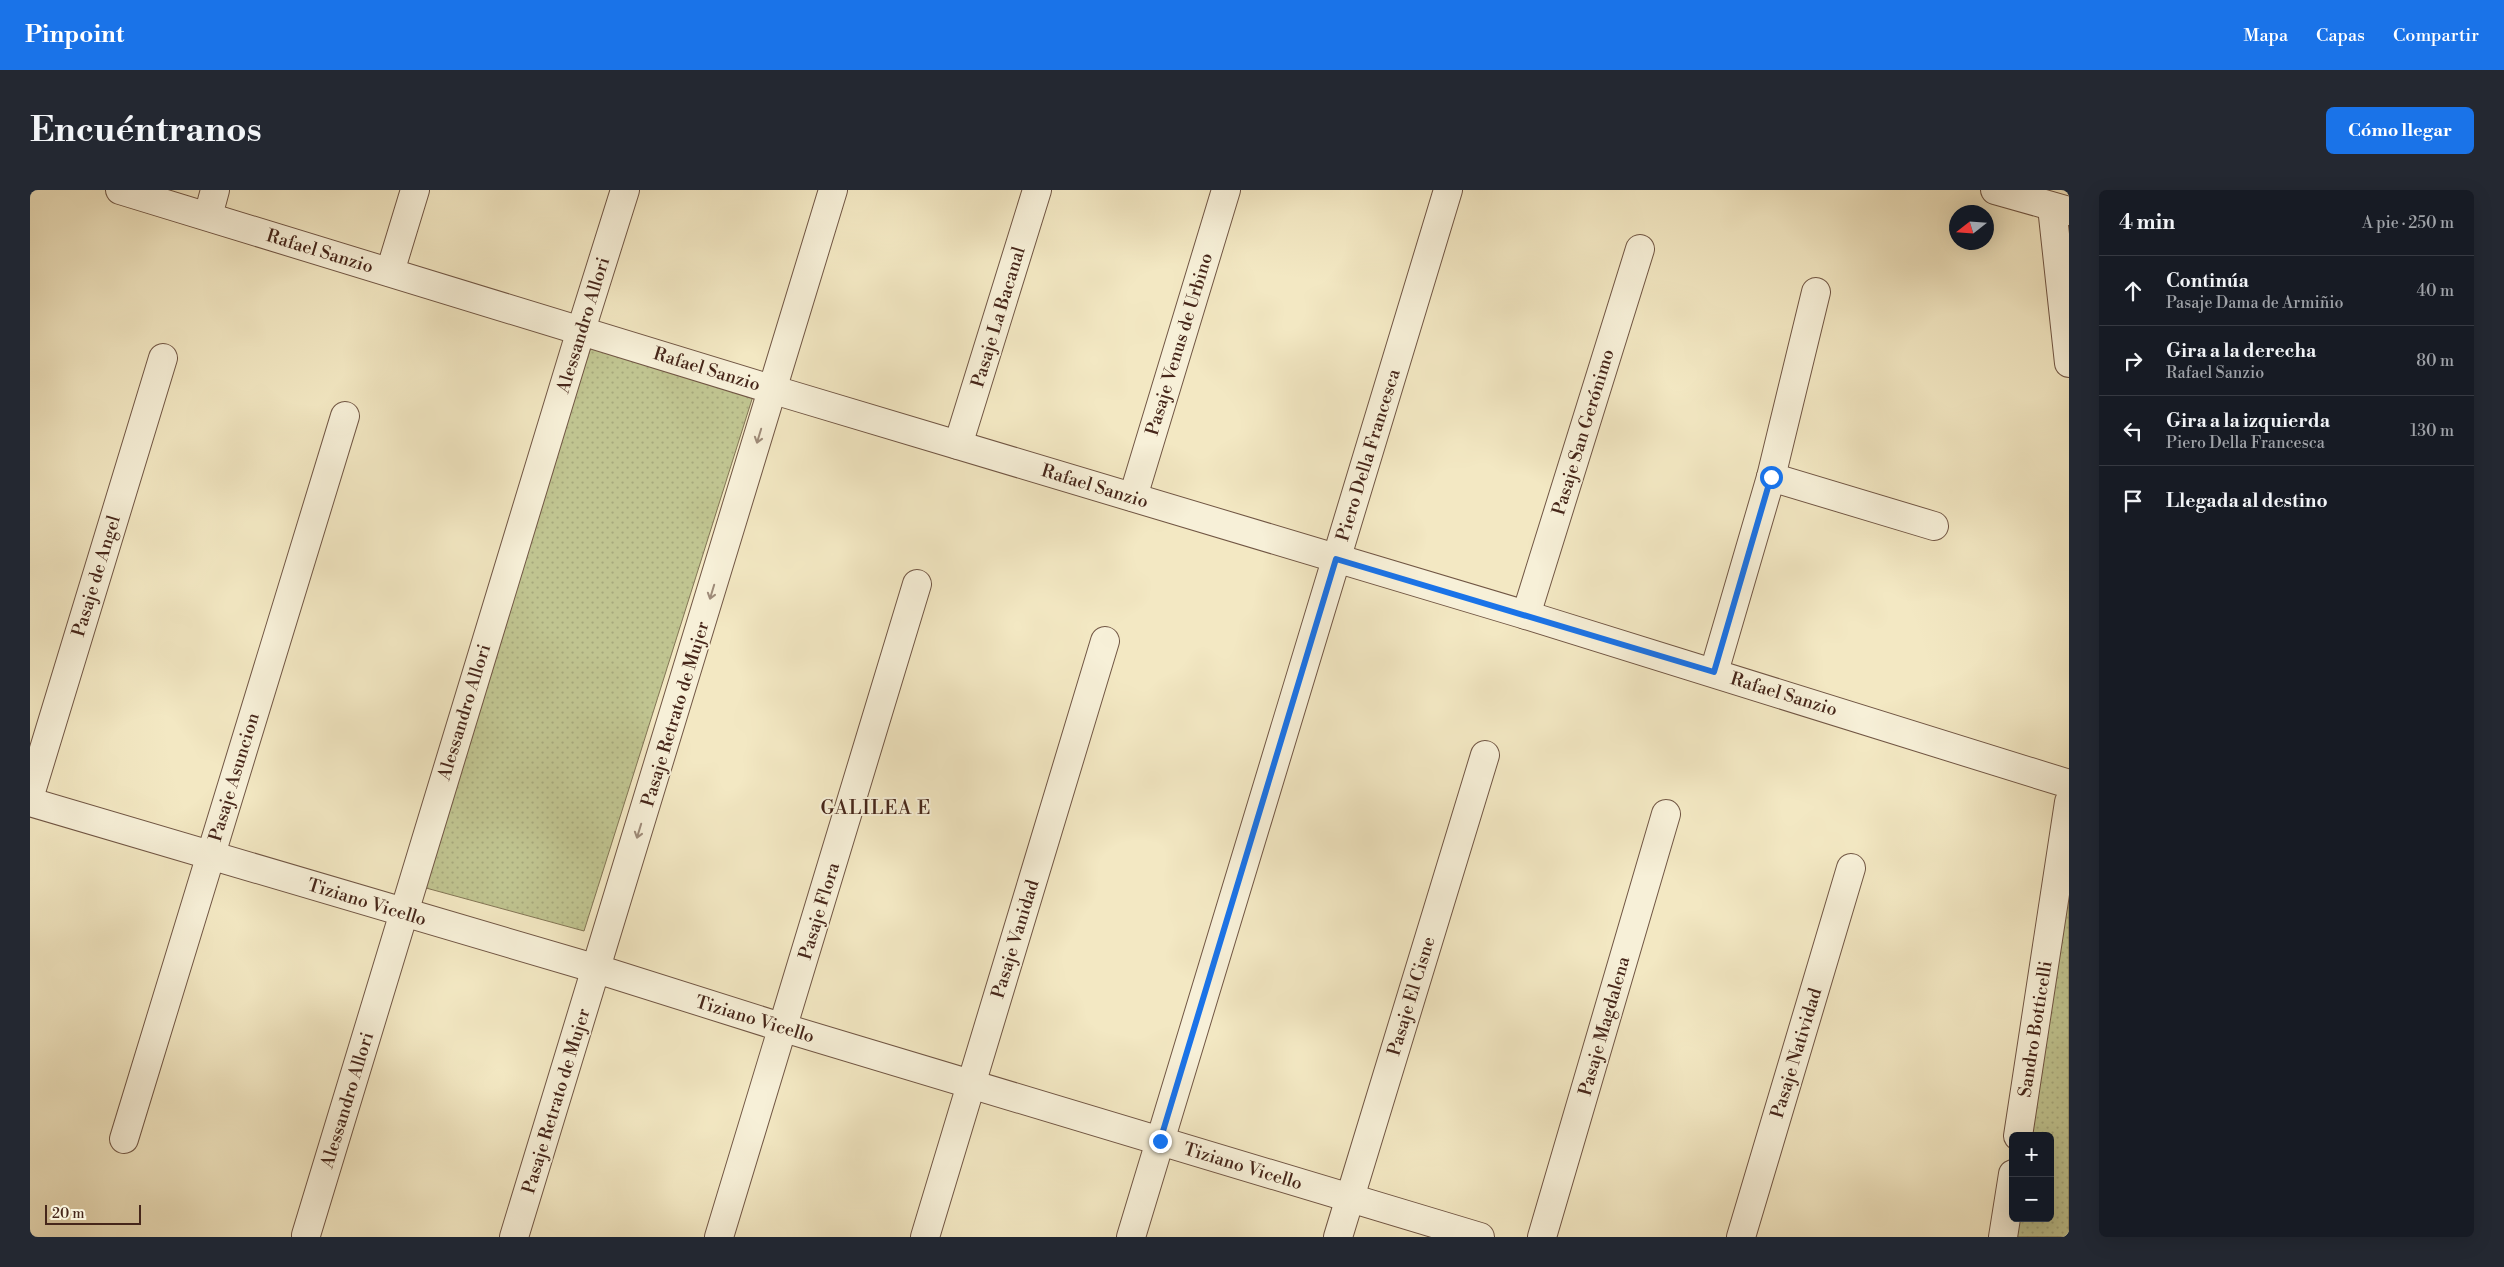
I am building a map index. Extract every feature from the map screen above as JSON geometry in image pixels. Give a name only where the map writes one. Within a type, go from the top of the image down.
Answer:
[{"type":"street","name":"Rafael Sanzio","points":[[120,190],[774,390],[1714,672],[2069,784]]},
{"type":"street","points":[[208,216],[215,190]]},
{"type":"street","points":[[390,272],[415,190]]},
{"type":"street","name":"Alessandro Allori","points":[[306,1235],[580,330],[625,190]]},
{"type":"street","name":"Pasaje Retrato de Mujer","points":[[514,1237],[774,390],[833,190]]},
{"type":"street","name":"Pasaje La Bacanal","points":[[958,445],[1038,190]]},
{"type":"street","name":"Pasaje Venus de Urbino","points":[[1133,497],[1226,190]]},
{"type":"street","name":"Piero Della Francesca","points":[[1131,1237],[1448,190]]},
{"type":"street","points":[[1995,190],[2060,209],[2069,363]]},
{"type":"street","name":"Pasaje San Gerónimo","points":[[1526,615],[1640,249]]},
{"type":"street","points":[[1714,672],[1771,477],[1816,292]]},
{"type":"street","name":"Pasaje de Angel","points":[[30,795],[163,358]]},
{"type":"street","name":"Pasaje Asuncion","points":[[124,1139],[345,416]]},
{"type":"street","points":[[1771,477],[1934,526]]},
{"type":"street","name":"Pasaje Flora","points":[[720,1237],[917,584]]},
{"type":"street","name":"Pasaje Vanidad","points":[[925,1237],[1105,641]]},
{"type":"street","name":"Pasaje El Cisne","points":[[1338,1237],[1485,755]]},
{"type":"street","name":"Tiziano Vicello","points":[[30,802],[403,914],[597,969],[784,1028],[1480,1237]]},
{"type":"street","name":"Sandro Botticelli","points":[[2019,1132],[2069,802]]},
{"type":"street","name":"Pasaje Magdalena","points":[[1542,1237],[1666,814]]},
{"type":"street","name":"Pasaje Natividad","points":[[1741,1237],[1851,868]]},
{"type":"street","points":[[2003,1237],[2013,1177]]},
{"type":"green space","points":[[591,347],[753,396],[584,931],[415,885]]},
{"type":"green space","points":[[2069,881],[2069,1237],[2010,1237],[2012,1222],[2054,1222],[2054,1132],[2028,1132]]},
{"type":"district","name":"GALILEA E","points":[[876,807]]},
{"type":"route","points":[[1160,1141],[1336,559],[1714,672],[1771,477]]}]
